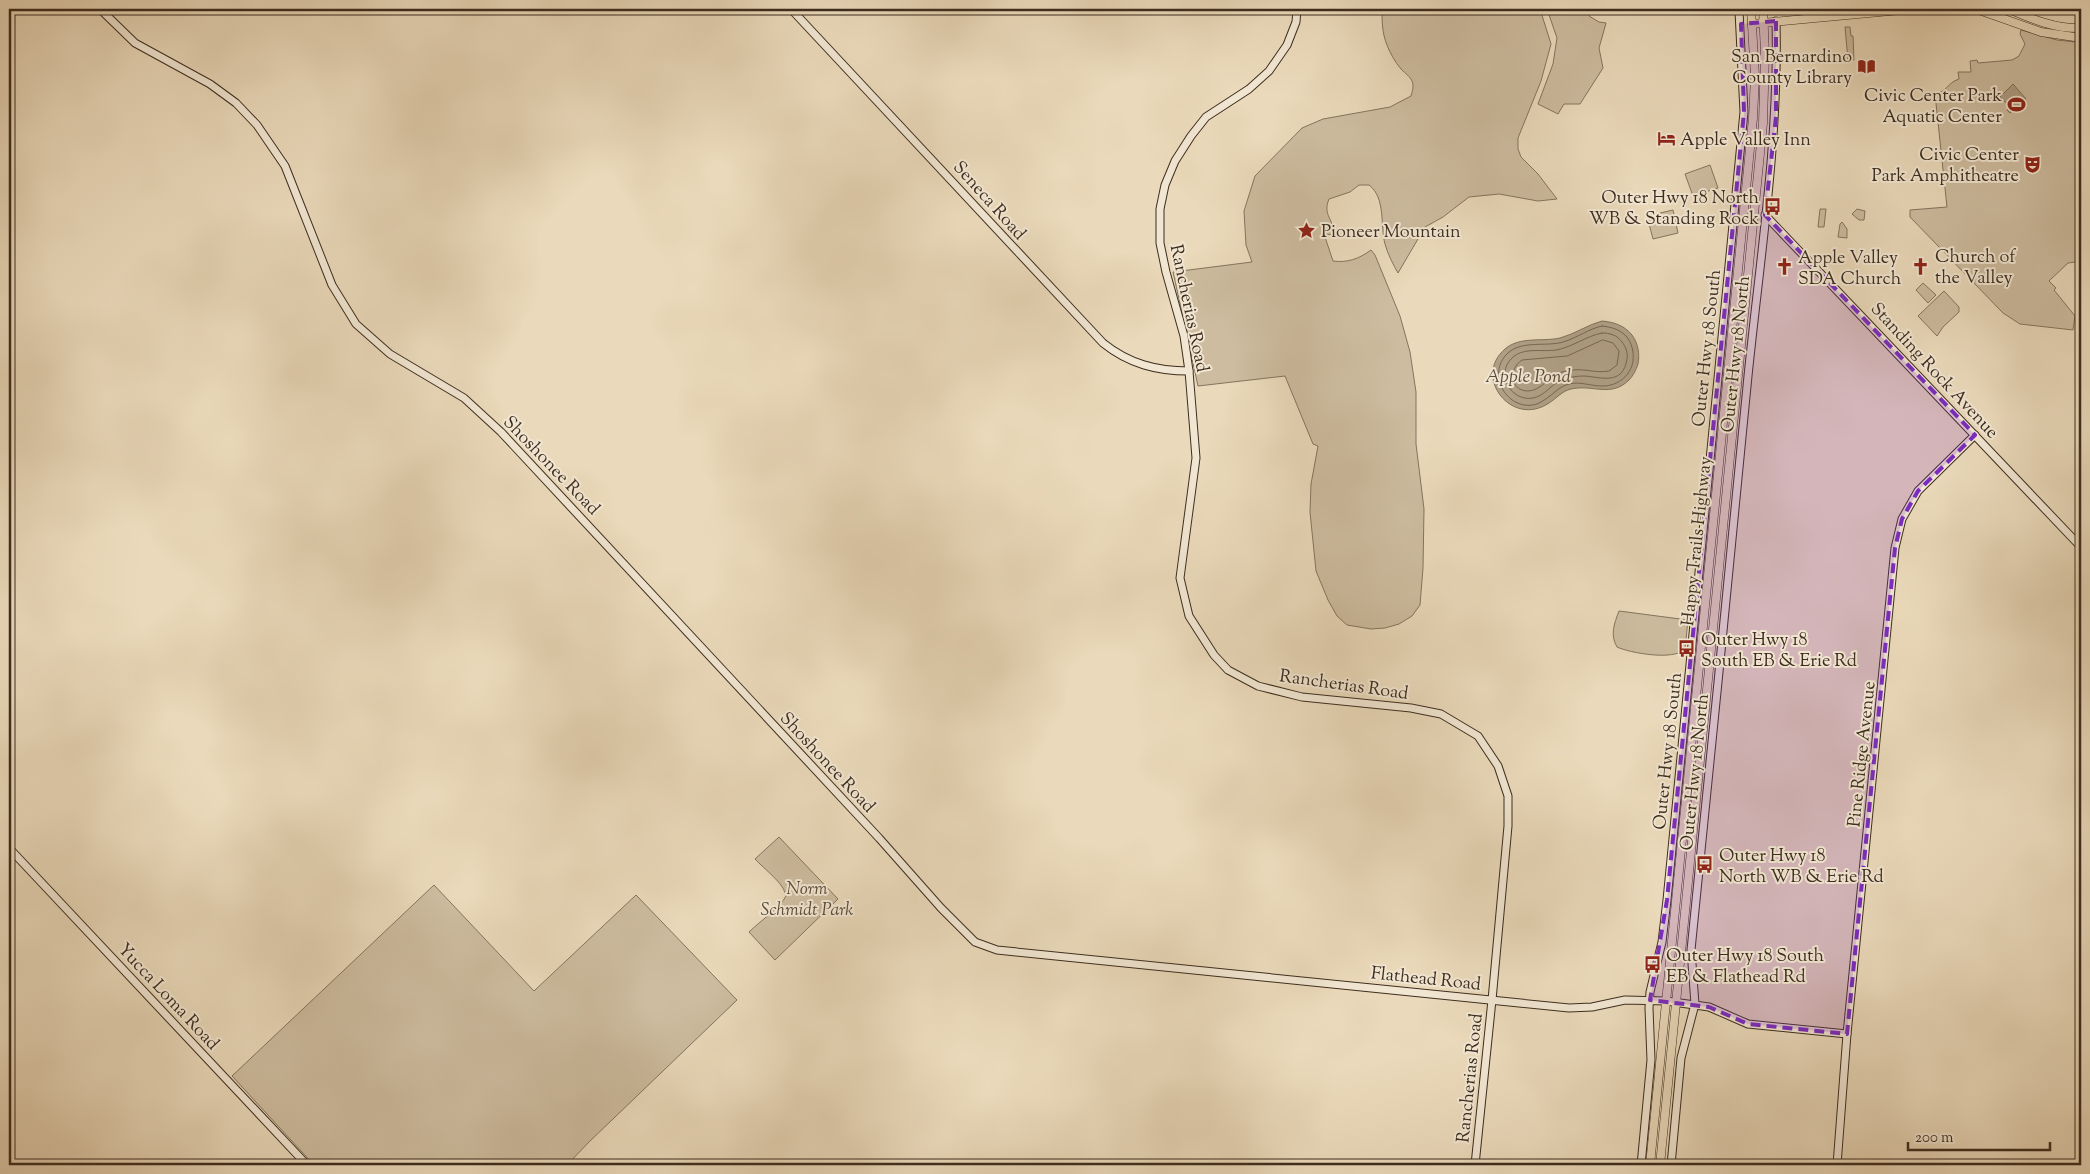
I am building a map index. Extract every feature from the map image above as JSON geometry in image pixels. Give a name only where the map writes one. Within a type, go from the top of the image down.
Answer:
[{"type":"main road","points":[[1751,9],[1757,9]]},
{"type":"main road","name":"Happy Trails Highway","points":[[1650,1165],[1753,118],[1755,76],[1751,9]]},
{"type":"main road","name":"Happy Trails Highway","points":[[1660,1165],[1763,123],[1763,9]]},
{"type":"main road","points":[[1752,24],[1912,9]]},
{"type":"main road","points":[[1976,9],[2041,32],[2081,38]]},
{"type":"main road","points":[[2009,9],[2036,21],[2061,27],[2081,28]]},
{"type":"street","name":"Shoshonee Road","points":[[100,9],[135,43],[210,84],[236,102],[257,125],[286,166],[332,285],[356,324],[390,354],[464,398],[501,432],[879,838],[941,908],[975,942],[998,950]]},
{"type":"street","name":"Seneca Road","points":[[791,9],[1103,344],[1120,356],[1145,366],[1162,370],[1190,370]]},
{"type":"street","name":"Rancherias Road","points":[[1298,9],[1296,22],[1287,45],[1269,71],[1249,89],[1206,117],[1191,136],[1175,161],[1160,209],[1160,243],[1184,336],[1190,370],[1196,458],[1180,578],[1189,616],[1214,655],[1228,670],[1258,686],[1302,697],[1411,708],[1441,714],[1478,736],[1498,766],[1508,796],[1508,826],[1475,1165]]},
{"type":"street","name":"Outer Hwy 18 South","points":[[1641,1165],[1651,1060],[1650,1000],[1662,942],[1667,900],[1744,112],[1739,11],[1751,9]]},
{"type":"street","name":"Outer Hwy 18 North","points":[[1671,1165],[1681,1058],[1695,1004],[1691,950],[1776,117],[1776,22]]},
{"type":"street","points":[[1741,24],[1752,24]]},
{"type":"street","name":"Standing Rock Avenue","points":[[1766,215],[2081,547]]},
{"type":"street","name":"Pine Ridge Avenue","points":[[1837,1165],[1847,1034],[1895,548],[1902,519],[1918,491],[1975,435]]},
{"type":"street","name":"Yucca Loma Road","points":[[9,848],[307,1165]]},
{"type":"street","name":"Flathead Road","points":[[998,950],[1569,1008],[1592,1007],[1625,1000],[1666,1001],[1709,1007],[1748,1024],[1847,1034]]},
{"type":"highlighted area","points":[[1776,21],[1776,117],[1765,215],[1975,435],[1918,491],[1902,519],[1895,548],[1847,1034],[1748,1024],[1709,1007],[1650,1000],[1667,900],[1744,112],[1741,24]]},
{"type":"green space","points":[[1382,9],[1540,9],[1551,44],[1541,81],[1518,138],[1518,149],[1521,157],[1538,174],[1557,199],[1538,201],[1499,194],[1469,197],[1443,217],[1425,227],[1398,273],[1385,244],[1382,212],[1374,190],[1369,185],[1359,185],[1350,192],[1329,199],[1327,210],[1333,235],[1324,234],[1333,261],[1353,260],[1371,250],[1375,255],[1400,316],[1410,352],[1416,392],[1416,444],[1424,509],[1420,605],[1412,616],[1399,624],[1371,629],[1347,625],[1337,616],[1316,571],[1310,512],[1311,484],[1318,446],[1313,444],[1285,376],[1198,386],[1173,272],[1252,262],[1246,245],[1244,211],[1255,176],[1302,128],[1323,119],[1390,107],[1411,96],[1412,80],[1401,69],[1385,40]]},
{"type":"green space","points":[[1547,9],[1588,9],[1589,16],[1599,22],[1606,23],[1599,48],[1603,68],[1580,104],[1564,104],[1558,114],[1538,104],[1553,64],[1557,38]]},
{"type":"green space","points":[[1845,27],[1850,27],[1851,36],[1853,36],[1854,60],[1848,60]]},
{"type":"green space","points":[[2021,30],[2057,40],[2076,42],[2081,45],[2081,258],[2076,262],[2068,263],[2049,281],[2075,316],[2073,330],[2020,324],[2003,313],[1910,217],[1910,210],[1947,207],[1935,94],[1943,91],[1959,79],[1958,72],[1971,72],[1970,61],[1977,60],[1978,63],[2012,60],[2019,56],[2025,44],[2020,34]]},
{"type":"green space","points":[[1710,165],[1718,188],[1693,196],[1685,174]]},
{"type":"green space","points":[[1820,209],[1826,209],[1824,227],[1818,227]]},
{"type":"green space","points":[[1857,209],[1865,211],[1864,220],[1859,220],[1852,214]]},
{"type":"green space","points":[[1673,210],[1678,233],[1653,239],[1647,216]]},
{"type":"green space","points":[[1842,222],[1847,229],[1847,238],[1838,237]]},
{"type":"green space","points":[[1923,283],[1936,295],[1928,303],[1916,290]]},
{"type":"green space","points":[[1944,291],[1959,307],[1959,312],[1943,327],[1937,336],[1918,316]]},
{"type":"green space","points":[[1619,611],[1688,620],[1685,649],[1672,655],[1652,655],[1632,652],[1617,647],[1613,634]]},
{"type":"green space","name":"Norm Schmidt Park","points":[[779,837],[838,899],[775,960],[749,932],[775,910],[786,896],[778,881],[755,859]]},
{"type":"green space","points":[[434,885],[534,991],[636,895],[737,1000],[567,1165],[314,1165],[232,1076]]},
{"type":"water","points":[[2013,84],[2026,99],[2010,113],[2007,110],[2010,107],[2000,97]]},
{"type":"water","name":"Apple Pond","points":[[1602,321],[1622,326],[1632,335],[1637,345],[1638,364],[1634,373],[1622,385],[1608,389],[1571,389],[1549,403],[1535,409],[1522,409],[1510,404],[1501,396],[1495,385],[1493,373],[1496,360],[1505,349],[1517,342],[1560,338]]},
{"type":"place","name":"San Bernardino County Library","points":[[1866,66]]},
{"type":"place","name":"Civic Center Park Aquatic Center","points":[[2016,105]]},
{"type":"place","name":"Apple Valley Inn","points":[[1666,139]]},
{"type":"place","name":"Civic Center Park Amphitheatre","points":[[2033,164]]},
{"type":"place","name":"Outer Hwy 18 North WB & Standing Rock","points":[[1773,207]]},
{"type":"place","name":"Pioneer Mountain","points":[[1307,231]]},
{"type":"place","name":"Church of the Valley","points":[[1921,266]]},
{"type":"place","name":"Apple Valley SDA Church","points":[[1784,267]]},
{"type":"place","name":"Outer Hwy 18 South EB & Erie Rd","points":[[1687,649]]},
{"type":"place","name":"Outer Hwy 18 North WB & Erie Rd","points":[[1705,865]]},
{"type":"place","name":"Outer Hwy 18 South EB & Flathead Rd","points":[[1652,965]]}]
